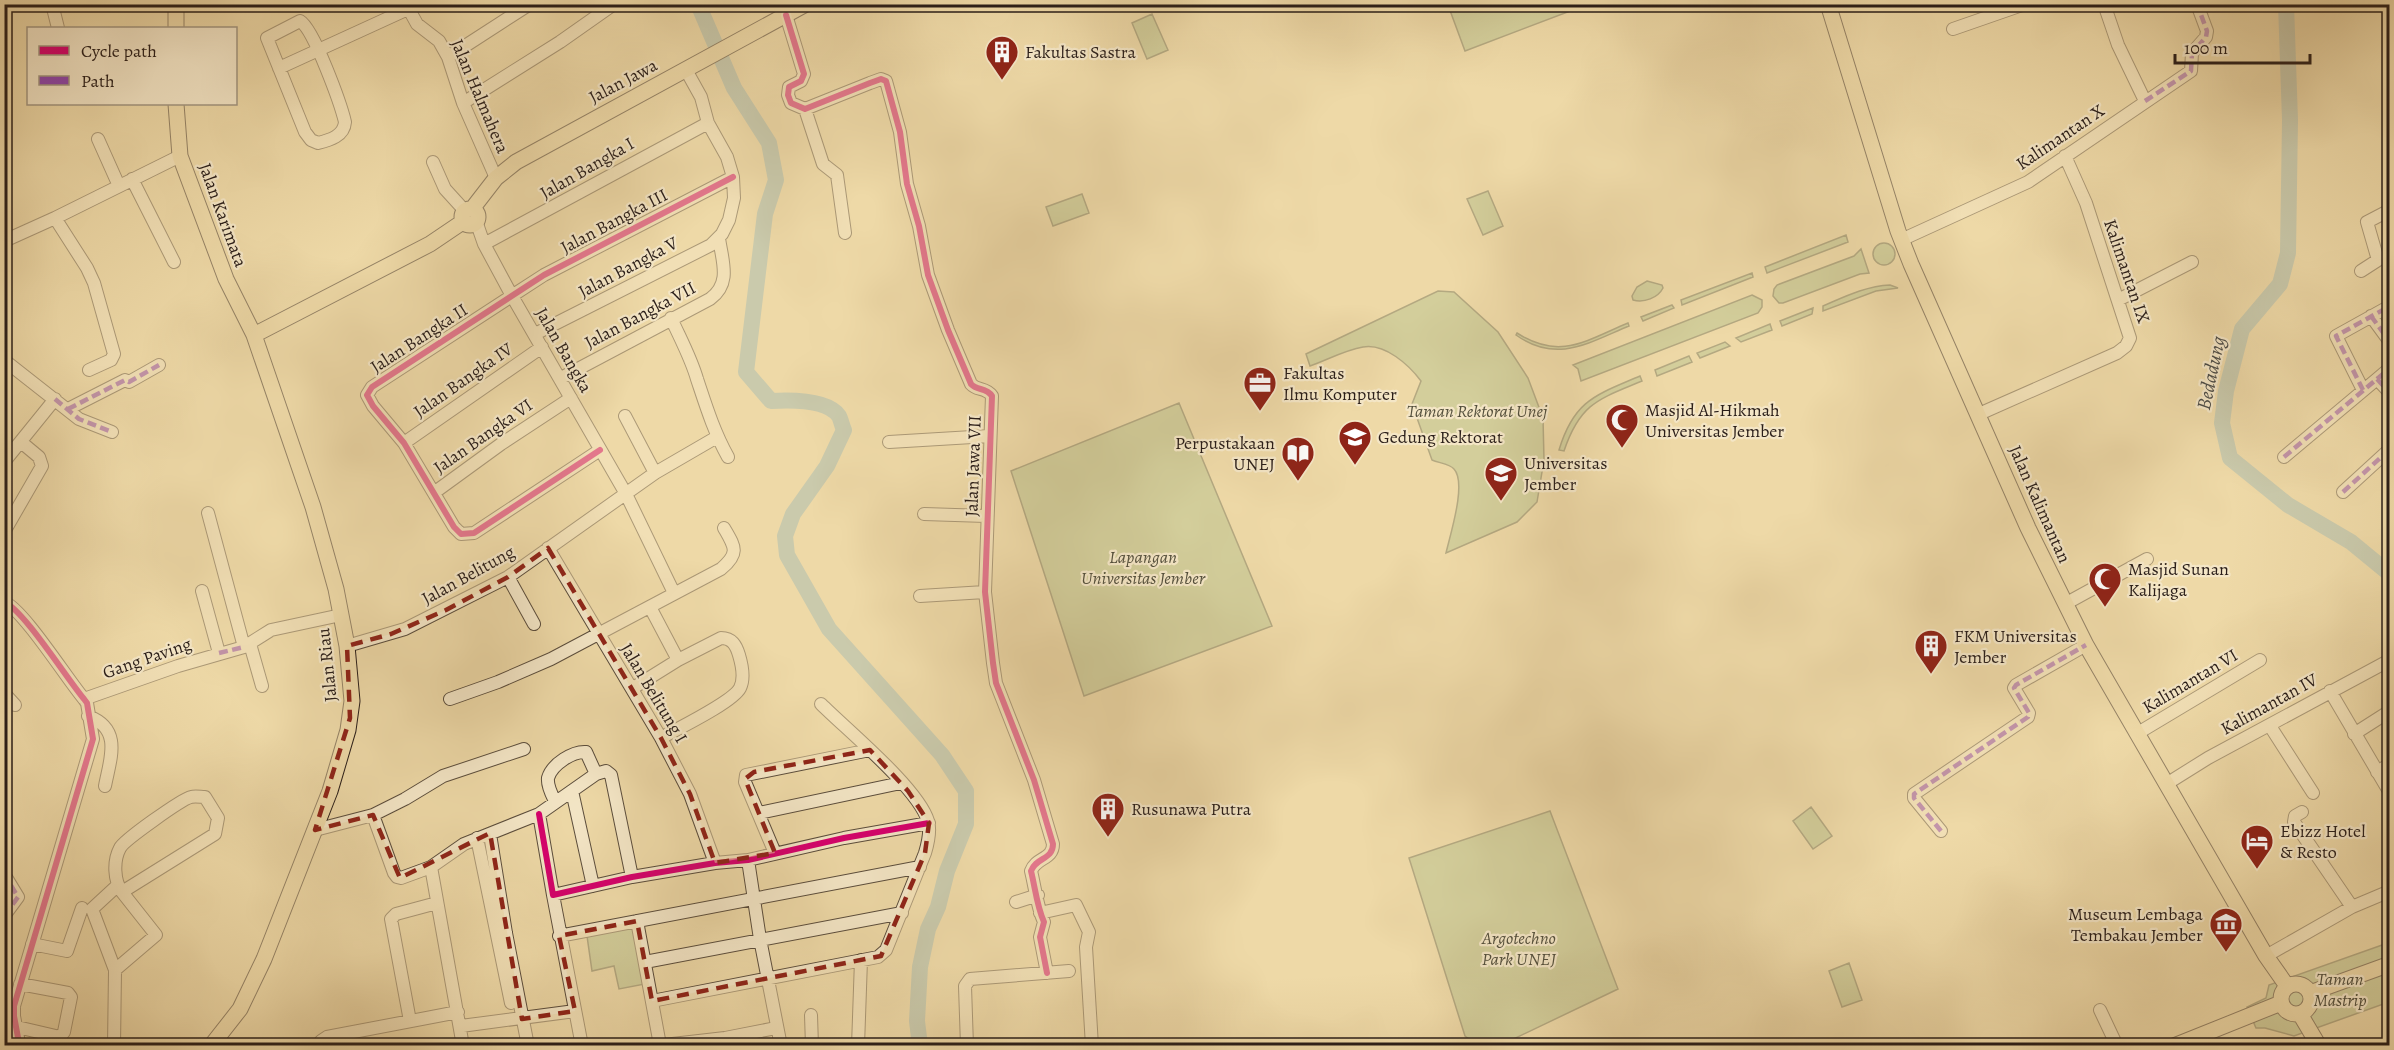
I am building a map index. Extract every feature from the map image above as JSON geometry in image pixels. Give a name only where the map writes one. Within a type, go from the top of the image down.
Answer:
[{"type":"main road","points":[[176,4],[176,27]]},
{"type":"main road","name":"Jalan Jawa","points":[[254,335],[430,244],[469,216],[496,178],[526,157],[806,4]]},
{"type":"main road","name":"Jalan Kalimantan","points":[[1828,4],[1902,240],[2028,528],[2086,645],[2168,783],[2266,956],[2287,986]]},
{"type":"main road","name":"Jalan Karimata","points":[[176,105],[180,156],[226,279],[254,335]]},
{"type":"main road","name":"Jalan Riau","points":[[211,1046],[240,1009],[261,967],[330,791],[350,718],[352,701],[347,646],[341,615],[313,507],[254,335]]},
{"type":"main road","points":[[2310,993],[2390,964]]},
{"type":"main road","points":[[2298,984],[2307,988],[2310,993],[2308,1008],[2300,1014],[2288,1012],[2281,1003],[2283,991],[2287,986],[2298,984]]},
{"type":"main road","points":[[2174,1046],[2281,1003]]},
{"type":"main road","points":[[2300,1014],[2319,1046]]},
{"type":"street","points":[[52,4],[58,27]]},
{"type":"street","points":[[447,57],[530,4]]},
{"type":"street","points":[[463,103],[560,42],[614,4]]},
{"type":"street","points":[[1953,29],[2025,4]]},
{"type":"street","points":[[2104,4],[2118,45],[2145,101]]},
{"type":"street","name":"Kalimantan X","points":[[1902,240],[2028,182],[2191,71],[2192,53],[2204,40],[2207,31],[2197,4]]},
{"type":"street","points":[[279,68],[407,7]]},
{"type":"street","name":"Jalan Halmahera","points":[[407,7],[417,24],[439,41],[496,178]]},
{"type":"street","points":[[786,15],[804,74],[801,81],[789,87],[788,95],[791,103],[798,108],[805,109],[823,164],[837,175],[845,233]]},
{"type":"street","points":[[300,21],[304,23],[318,50],[345,122],[343,131],[331,139],[318,143],[308,137],[267,38],[300,21]]},
{"type":"street","points":[[691,67],[708,123],[727,157],[733,177]]},
{"type":"street","name":"Jalan Jawa VII","points":[[805,109],[881,79],[886,81],[900,132],[908,184],[928,275],[971,384],[987,390],[992,396],[985,592],[996,683],[1034,780],[1053,844],[1049,856],[1035,863],[1031,868],[1044,922],[1040,937],[1047,973]]},
{"type":"street","name":"Jalan Bangka I","points":[[484,244],[708,123]]},
{"type":"street","points":[[98,139],[118,186]]},
{"type":"street","points":[[4,241],[180,156]]},
{"type":"street","name":"Kalimantan IX","points":[[1979,414],[2122,350],[2130,338],[2086,203],[2065,156]]},
{"type":"street","points":[[433,162],[445,189],[469,216]]},
{"type":"street","name":"Jalan Bangka V","points":[[534,334],[711,245],[719,238],[729,220],[734,198],[733,177]]},
{"type":"street","name":"Jalan Bangka III","points":[[512,296],[544,275],[733,177]]},
{"type":"street","points":[[132,179],[174,262]]},
{"type":"street","points":[[2361,271],[2378,260],[2367,222],[2390,210]]},
{"type":"street","name":"Jalan Bangka","points":[[469,216],[512,296],[626,494],[674,593]]},
{"type":"street","points":[[55,218],[94,283],[114,354],[112,359],[89,370]]},
{"type":"street","name":"Jalan Bangka VII","points":[[561,378],[710,299],[722,288],[724,277],[719,238]]},
{"type":"street","points":[[2118,300],[2192,262]]},
{"type":"street","name":"Jalan Bangka II","points":[[404,443],[369,400],[368,391],[512,296]]},
{"type":"street","points":[[2363,390],[2336,336],[2390,306]]},
{"type":"street","points":[[2371,316],[2390,342]]},
{"type":"street","points":[[671,318],[697,377],[717,437],[728,457]]},
{"type":"street","name":"Jalan Bangka IV","points":[[404,443],[542,347]]},
{"type":"street","points":[[4,360],[80,419],[112,432]]},
{"type":"street","points":[[68,409],[125,380],[129,382],[159,365]]},
{"type":"street","points":[[2284,457],[2390,368]]},
{"type":"street","points":[[2377,379],[2390,393]]},
{"type":"street","name":"Jalan Bangka VI","points":[[404,443],[435,492],[501,444],[571,398]]},
{"type":"street","points":[[4,462],[55,399]]},
{"type":"street","points":[[625,416],[655,472]]},
{"type":"street","points":[[889,442],[989,436]]},
{"type":"street","name":"Jalan Belitung","points":[[347,646],[405,629],[508,577],[655,472],[717,437]]},
{"type":"street","points":[[5,528],[42,466],[39,457],[21,442]]},
{"type":"street","points":[[2343,492],[2390,449]]},
{"type":"street","points":[[435,492],[453,527],[461,534],[470,534],[600,450]]},
{"type":"street","points":[[208,513],[247,645],[262,686]]},
{"type":"street","points":[[924,514],[986,516]]},
{"type":"street","points":[[450,699],[498,682],[551,659],[721,569],[732,559],[734,547],[724,528]]},
{"type":"street","name":"Jalan Belitung I","points":[[548,548],[661,738],[690,794],[715,863]]},
{"type":"street","points":[[2065,604],[2147,559]]},
{"type":"street","points":[[508,577],[534,624]]},
{"type":"street","points":[[202,591],[219,653]]},
{"type":"street","points":[[920,596],[985,592]]},
{"type":"street","points":[[4,602],[12,606],[40,639],[87,703],[93,739],[20,984],[13,1013],[13,1038],[60,1037],[64,1032],[70,993],[20,984]]},
{"type":"street","points":[[650,607],[678,660]]},
{"type":"street","name":"Gang Paving","points":[[84,699],[247,645],[271,630],[341,615]]},
{"type":"street","points":[[633,688],[678,660],[721,638],[732,641],[737,649],[742,669],[742,683],[733,696],[661,738]]},
{"type":"street","points":[[1941,831],[1914,798],[1914,794],[2028,717],[2029,712],[2014,688],[2016,685],[2086,645]]},
{"type":"street","name":"Kalimantan VI","points":[[2138,733],[2260,660]]},
{"type":"street","name":"Kalimantan IV","points":[[2168,783],[2208,758],[2390,660]]},
{"type":"street","points":[[2330,691],[2390,794]]},
{"type":"street","points":[[4,693],[15,705]]},
{"type":"street","points":[[652,1001],[878,957],[885,952],[920,867],[929,838],[929,823],[924,812],[901,783],[870,750],[821,705]]},
{"type":"street","points":[[2354,734],[2390,711]]},
{"type":"street","points":[[88,716],[111,735],[113,743],[105,786]]},
{"type":"street","points":[[2270,726],[2313,793]]},
{"type":"street","points":[[315,830],[372,815],[405,799],[443,776],[524,748]]},
{"type":"street","points":[[775,854],[745,782],[747,774],[870,750]]},
{"type":"street","points":[[555,801],[548,780],[555,768],[568,757],[586,752],[596,774]]},
{"type":"street","points":[[2377,772],[2390,764]]},
{"type":"street","points":[[372,815],[397,877],[401,878],[430,867],[477,838],[538,814],[596,774],[606,771],[610,775],[632,877]]},
{"type":"street","points":[[759,813],[901,783]]},
{"type":"street","points":[[572,790],[593,886]]},
{"type":"street","points":[[114,1046],[115,970],[92,909],[120,889],[215,834],[218,818],[205,797],[191,797],[123,844],[118,851],[115,873],[120,889],[156,935],[115,970]]},
{"type":"street","points":[[2302,812],[2295,816],[2294,822],[2352,908]]},
{"type":"street","points":[[538,814],[559,936],[582,1046]]},
{"type":"street","points":[[553,895],[632,877],[715,863],[748,860],[844,837],[929,823]]},
{"type":"street","points":[[490,834],[502,934],[518,1019],[520,1046]]},
{"type":"street","points":[[477,838],[502,934]]},
{"type":"street","points":[[748,860],[760,939],[781,1046]]},
{"type":"street","points":[[430,867],[463,1046]]},
{"type":"street","points":[[559,936],[920,867]]},
{"type":"street","points":[[4,874],[18,897],[4,916]]},
{"type":"street","points":[[2266,956],[2352,908],[2390,891]]},
{"type":"street","points":[[1016,902],[1038,895]]},
{"type":"street","points":[[410,1021],[391,919],[396,914],[437,903]]},
{"type":"street","points":[[1040,913],[1076,905],[1089,932],[1086,946],[1092,1046]]},
{"type":"street","points":[[32,944],[67,951],[82,908]]},
{"type":"street","points":[[645,962],[902,913]]},
{"type":"street","points":[[637,921],[658,1045],[724,1038],[776,1028]]},
{"type":"street","points":[[858,1046],[861,960]]},
{"type":"street","points":[[967,1046],[965,986],[968,980],[1069,971]]},
{"type":"street","points":[[2100,1010],[2117,1046]]},
{"type":"street","points":[[461,1026],[575,1011]]},
{"type":"street","points":[[321,1046],[322,1040],[327,1037],[458,1012]]},
{"type":"street","points":[[811,1015],[812,1046]]},
{"type":"street","points":[[518,1019],[528,1046]]},
{"type":"highlighted area","points":[[548,548],[661,738],[690,794],[715,863],[775,853],[745,779],[754,772],[870,750],[908,791],[929,823],[925,853],[881,956],[652,1001],[637,921],[559,936],[575,1011],[522,1019],[490,833],[400,878],[373,815],[315,830],[350,718],[347,646],[391,634],[446,610],[508,577]]},
{"type":"green space","points":[[1448,5],[1586,5],[1465,51]]},
{"type":"green space","points":[[1152,14],[1168,50],[1147,59],[1132,23]]},
{"type":"green space","points":[[1488,191],[1503,226],[1483,235],[1467,199]]},
{"type":"green space","points":[[1082,194],[1089,213],[1053,226],[1046,207]]},
{"type":"green space","points":[[1846,235],[1848,242],[1767,273],[1765,267]]},
{"type":"green space","points":[[1884,243],[1892,246],[1895,254],[1892,262],[1884,265],[1876,262],[1873,254],[1876,246]]},
{"type":"green space","points":[[1861,249],[1869,273],[1860,274],[1783,303],[1779,303],[1773,296],[1777,285],[1854,256]]},
{"type":"green space","points":[[1752,273],[1753,277],[1682,305],[1681,300]]},
{"type":"green space","points":[[1647,281],[1662,285],[1663,288],[1658,295],[1650,299],[1633,300],[1632,296],[1637,287]]},
{"type":"green space","points":[[1890,285],[1898,288],[1876,291],[1823,311],[1823,306],[1847,296],[1872,287]]},
{"type":"green space","name":"Taman Rektorat Unej","points":[[1438,291],[1454,292],[1498,332],[1528,378],[1543,418],[1544,460],[1537,502],[1517,522],[1446,553],[1456,510],[1458,476],[1452,467],[1432,460],[1412,404],[1421,381],[1396,356],[1380,348],[1356,348],[1310,366],[1306,354]]},
{"type":"green space","points":[[1752,295],[1762,300],[1762,307],[1758,313],[1581,381],[1578,369],[1573,365]]},
{"type":"green space","points":[[1672,305],[1674,308],[1643,321],[1641,317]]},
{"type":"green space","points":[[1813,308],[1812,314],[1782,326],[1780,321]]},
{"type":"green space","points":[[1628,323],[1629,326],[1572,348],[1545,348],[1531,344],[1516,335],[1517,333],[1547,346],[1560,347],[1586,341]]},
{"type":"green space","points":[[1770,324],[1772,330],[1741,342],[1736,338]]},
{"type":"green space","points":[[1725,342],[1730,346],[1700,358],[1697,353]]},
{"type":"green space","points":[[1689,356],[1692,362],[1657,376],[1655,370]]},
{"type":"green space","points":[[1640,376],[1642,381],[1603,398],[1584,413],[1570,435],[1564,451],[1559,450],[1572,420],[1589,401]]},
{"type":"green space","name":"Lapangan Universitas Jember","points":[[1179,403],[1272,626],[1084,696],[1011,471]]},
{"type":"green space","points":[[1811,807],[1832,836],[1813,849],[1793,821]]},
{"type":"green space","name":"Argotechno Park UNEJ","points":[[1550,811],[1618,989],[1501,1045],[1477,1045],[1465,1036],[1409,858]]},
{"type":"green space","points":[[635,927],[645,984],[619,989],[614,966],[592,971],[587,936]]},
{"type":"green space","name":"Taman Mastrip","points":[[2385,944],[2389,954],[2389,1002],[2294,1036],[2265,1028],[2256,1028],[2247,1007],[2266,998],[2269,985]]},
{"type":"green space","points":[[1849,963],[1862,1000],[1842,1007],[1829,971]]},
{"type":"waterway","points":[[698,4],[734,88],[769,143],[776,180],[765,214],[746,372],[771,401],[807,402],[826,406],[839,416],[844,430],[827,466],[793,514],[785,536],[787,555],[829,629],[942,755],[966,791],[966,824],[947,871],[938,907],[928,929],[920,967],[917,1021],[920,1046]]},
{"type":"waterway","name":"Bedadung","points":[[2286,4],[2290,120],[2288,253],[2280,284],[2242,329],[2226,391],[2222,423],[2230,458],[2288,505],[2351,542],[2390,574]]},
{"type":"marked path","points":[[2145,101],[2191,71],[2192,53],[2206,37],[2207,31],[2197,4]]},
{"type":"marked path","points":[[2363,390],[2336,336],[2390,306]]},
{"type":"marked path","points":[[2371,316],[2390,342]]},
{"type":"marked path","points":[[68,409],[125,380],[129,382],[159,365]]},
{"type":"marked path","points":[[2377,379],[2390,368]]},
{"type":"marked path","points":[[2284,457],[2377,379],[2390,393]]},
{"type":"marked path","points":[[55,399],[79,419],[112,432]]},
{"type":"marked path","points":[[2343,492],[2390,449]]},
{"type":"marked path","points":[[1941,831],[1914,798],[1914,794],[2028,717],[2029,713],[2014,688],[2016,685],[2086,645]]},
{"type":"marked path","points":[[219,653],[244,647]]},
{"type":"marked path","points":[[4,874],[18,897],[4,916]]},
{"type":"cycle path","points":[[786,15],[804,74],[801,81],[789,87],[788,95],[791,103],[805,109],[881,79],[886,81],[900,132],[907,184],[919,226],[928,275],[971,384],[987,391],[992,396],[985,592],[996,683],[1034,780],[1053,844],[1050,853],[1033,866],[1031,871],[1044,922],[1040,937],[1047,973]]},
{"type":"cycle path","points":[[600,450],[474,533],[461,534],[454,527],[404,443],[373,406],[367,395],[372,387],[544,275],[733,177]]},
{"type":"cycle path","points":[[4,602],[12,607],[33,630],[87,703],[93,739],[14,1006],[19,1043]]},
{"type":"cycle path","points":[[539,814],[553,895],[632,877],[715,863],[748,860],[844,838],[929,823]]},
{"type":"place","name":"Fakultas Sastra","points":[[1002,81]]},
{"type":"place","name":"Fakultas Ilmu Komputer","points":[[1260,412]]},
{"type":"place","name":"Masjid Al-Hikmah Universitas Jember","points":[[1622,449]]},
{"type":"place","name":"Gedung Rektorat","points":[[1355,466]]},
{"type":"place","name":"Perpustakaan UNEJ","points":[[1298,482]]},
{"type":"place","name":"Universitas Jember","points":[[1501,502]]},
{"type":"place","name":"Masjid Sunan Kalijaga","points":[[2105,608]]},
{"type":"place","name":"FKM Universitas Jember","points":[[1931,675]]},
{"type":"place","name":"Rusunawa Putra","points":[[1108,838]]},
{"type":"place","name":"Ebizz Hotel & Resto","points":[[2257,870]]},
{"type":"place","name":"Museum Lembaga Tembakau Jember","points":[[2226,953]]}]
